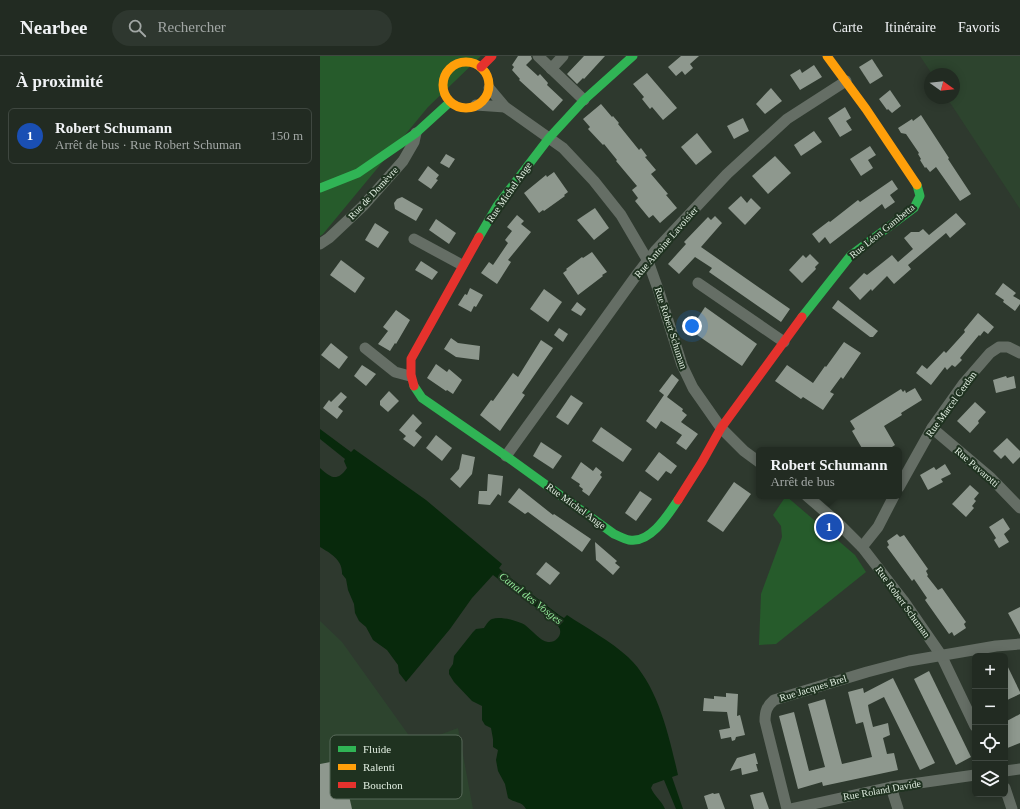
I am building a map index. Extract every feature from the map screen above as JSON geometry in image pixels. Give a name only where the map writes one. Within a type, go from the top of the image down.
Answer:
[{"type":"street","points":[[481,67],[492,56]]},
{"type":"street","points":[[538,56],[584,100]]},
{"type":"street","points":[[551,69],[563,56]]},
{"type":"street","points":[[548,138],[584,100],[633,56]]},
{"type":"street","name":"Rue Léon Gambetta","points":[[721,428],[815,299],[851,255],[914,208],[920,195],[914,182],[886,138],[827,56]]},
{"type":"street","points":[[467,61],[481,67],[486,73],[489,80],[489,88],[483,101],[470,108],[463,108],[450,102],[445,95],[443,80],[446,72],[452,66],[459,62],[467,61]]},
{"type":"street","name":"Rue Antoine Lavoisier","points":[[506,456],[648,261],[727,174],[786,119],[846,81]]},
{"type":"street","name":"Rue Robert Schuman","points":[[489,88],[505,107],[563,148],[594,181],[621,215],[648,261],[682,365],[692,388],[721,428],[744,451],[756,460]]},
{"type":"street","name":"Rue de Domèvre","points":[[320,188],[358,173],[416,133],[450,102]]},
{"type":"street","points":[[476,105],[505,107]]},
{"type":"street","name":"Rue de Domèvre","points":[[320,244],[329,238],[363,206],[403,161],[414,142],[416,133]]},
{"type":"street","name":"Rue Michel Ange","points":[[548,138],[496,206],[411,359],[410,376],[414,388],[422,398],[506,456],[614,534],[630,540],[645,538],[665,519],[702,462],[721,428]]},
{"type":"street","points":[[414,240],[462,265]]},
{"type":"street","points":[[698,283],[784,342]]},
{"type":"street","name":"Rue Marcel Cerdan","points":[[902,482],[932,428],[964,383],[990,353],[999,347],[1008,347],[1020,353]]},
{"type":"street","points":[[365,348],[395,372],[410,376]]},
{"type":"street","name":"Rue Pavarotti","points":[[932,428],[991,478],[1020,508]]},
{"type":"street","name":"Rue Robert Schuman","points":[[810,499],[837,522],[862,547],[903,600],[941,655],[975,725]]},
{"type":"street","points":[[862,547],[878,527],[892,499]]},
{"type":"street","points":[[941,655],[1020,644]]},
{"type":"street","name":"Rue Jacques Brel","points":[[789,809],[765,721],[765,712],[768,705],[774,700],[786,695],[840,679],[908,661],[941,655]]},
{"type":"street","points":[[1008,771],[1020,769]]},
{"type":"street","name":"Rue Roland Davide","points":[[789,809],[891,787],[972,775]]},
{"type":"street","points":[[891,787],[898,809]]},
{"type":"street","points":[[1008,797],[1012,809]]},
{"type":"shaded area","points":[[320,56],[481,56],[428,107],[320,236]]},
{"type":"shaded area","points":[[920,56],[1020,56],[1020,209],[951,104],[960,104],[960,68],[928,68]]},
{"type":"shaded area","points":[[784,499],[790,499],[855,555],[866,572],[776,644],[759,645],[761,594],[782,537],[781,526],[773,515]]},
{"type":"shaded area","points":[[320,621],[342,642],[409,735],[330,735],[330,799],[462,799],[462,750],[473,809],[320,809]]},
{"type":"shaded area","points":[[458,728],[459,735],[439,735]]},
{"type":"water","name":"Canal des Vosges","points":[[320,429],[351,452],[354,449],[426,500],[502,564],[499,568],[504,573],[559,615],[564,618],[567,615],[622,651],[628,657],[647,682],[655,696],[661,712],[671,744],[678,775],[672,777],[683,809],[676,809],[664,780],[653,784],[651,788],[665,809],[526,809],[520,803],[508,798],[505,784],[498,771],[496,760],[498,750],[493,747],[491,728],[485,725],[482,720],[482,706],[472,701],[454,682],[449,674],[449,670],[453,664],[454,656],[473,632],[476,629],[484,628],[492,619],[505,619],[522,623],[542,640],[548,642],[554,641],[559,637],[559,625],[493,575],[472,598],[450,629],[406,682],[399,673],[398,665],[387,650],[373,640],[366,627],[359,621],[355,613],[354,604],[348,590],[346,579],[342,574],[342,569],[338,561],[332,554],[320,547],[320,468],[327,474],[337,477],[347,468],[344,461],[345,459],[320,439]]},
{"type":"building","points":[[518,56],[531,56],[532,59],[526,65],[538,76],[540,74],[548,83],[547,85],[563,100],[553,111],[519,80],[520,79],[512,70],[514,67],[512,65]]},
{"type":"building","points":[[584,56],[605,56],[584,79],[583,78],[577,84],[567,74]]},
{"type":"building","points":[[681,56],[699,56],[690,64],[693,68],[685,75],[682,71],[676,76],[668,67]]},
{"type":"building","points":[[872,59],[883,76],[870,84],[859,67]]},
{"type":"building","points":[[814,65],[822,77],[800,90],[790,75],[800,69],[802,73]]},
{"type":"building","points":[[647,73],[677,108],[663,120],[652,107],[650,109],[642,99],[644,97],[633,84]]},
{"type":"building","points":[[771,88],[782,101],[765,114],[756,104]]},
{"type":"building","points":[[890,90],[901,106],[892,113],[888,109],[887,110],[879,99]]},
{"type":"building","points":[[601,104],[619,123],[618,124],[639,150],[641,148],[647,156],[645,157],[656,170],[651,174],[668,194],[666,195],[677,208],[660,223],[653,215],[649,218],[635,201],[638,198],[632,190],[637,186],[604,144],[603,145],[588,129],[590,127],[583,119]]},
{"type":"building","points":[[845,107],[851,118],[846,121],[852,130],[840,137],[828,118]]},
{"type":"building","points":[[921,115],[971,194],[960,201],[936,167],[930,172],[926,167],[925,168],[920,160],[919,153],[906,134],[901,133],[898,128],[912,119],[913,121]]},
{"type":"building","points":[[743,118],[749,131],[734,139],[727,126]]},
{"type":"building","points":[[814,131],[822,142],[801,156],[794,145]]},
{"type":"building","points":[[697,133],[712,152],[696,165],[681,147]]},
{"type":"building","points":[[870,146],[876,155],[868,160],[873,168],[861,176],[850,159]]},
{"type":"building","points":[[446,154],[455,159],[449,168],[440,163]]},
{"type":"building","points":[[775,156],[791,173],[768,194],[752,176]]},
{"type":"building","points":[[428,166],[439,175],[436,179],[438,180],[431,189],[418,180]]},
{"type":"building","points":[[554,172],[568,192],[564,195],[565,196],[539,213],[524,193],[546,175],[547,177]]},
{"type":"building","points":[[892,180],[898,189],[890,195],[895,202],[885,209],[882,204],[830,244],[825,237],[819,243],[812,234],[858,200],[860,202]]},
{"type":"building","points":[[741,196],[747,203],[751,198],[761,208],[745,225],[728,208]]},
{"type":"building","points":[[402,197],[423,209],[416,221],[395,209],[394,203],[397,199]]},
{"type":"building","points":[[595,208],[609,228],[594,240],[577,220]]},
{"type":"building","points":[[956,213],[966,224],[950,238],[946,233],[908,265],[911,269],[894,284],[887,276],[872,291],[871,289],[860,300],[849,288],[864,273],[867,275],[892,255],[898,262],[913,249],[904,238],[911,232],[919,232],[923,229],[929,235]]},
{"type":"building","points":[[517,215],[524,221],[521,224],[531,232],[508,260],[511,262],[497,284],[481,273],[489,262],[493,265],[508,243],[505,240],[512,231],[507,227]]},
{"type":"building","points":[[715,216],[722,223],[701,247],[790,309],[781,322],[709,272],[712,268],[695,257],[679,274],[668,264],[686,244],[684,242],[708,217],[711,220]]},
{"type":"building","points":[[436,219],[456,233],[449,244],[429,230]]},
{"type":"building","points":[[375,223],[389,232],[378,248],[365,240]]},
{"type":"building","points":[[592,252],[607,272],[578,295],[563,273],[582,257],[583,258]]},
{"type":"building","points":[[810,254],[819,263],[815,267],[816,269],[802,283],[789,270],[803,255],[806,258]]},
{"type":"building","points":[[341,260],[365,278],[355,293],[330,275]]},
{"type":"building","points":[[421,261],[438,272],[432,280],[415,270]]},
{"type":"building","points":[[1003,283],[1016,293],[1013,296],[1020,300],[1020,304],[1015,311],[1003,302],[1004,300],[995,294]]},
{"type":"building","points":[[470,288],[483,295],[476,307],[474,306],[471,312],[458,305],[465,294],[467,295]]},
{"type":"building","points":[[544,289],[562,302],[548,322],[530,309]]},
{"type":"building","points":[[838,300],[878,331],[873,337],[870,337],[832,308]]},
{"type":"building","points":[[577,302],[586,309],[581,316],[571,310]]},
{"type":"building","points":[[705,307],[757,344],[742,366],[690,330]]},
{"type":"building","points":[[396,310],[410,320],[396,344],[395,343],[390,351],[378,344],[388,331],[383,327]]},
{"type":"building","points":[[978,313],[994,327],[988,334],[984,331],[980,336],[979,335],[960,358],[962,360],[955,367],[952,365],[947,370],[945,367],[931,385],[916,373],[922,365],[927,369],[944,351],[946,353],[965,332],[964,330]]},
{"type":"building","points":[[559,328],[568,334],[563,342],[554,335]]},
{"type":"building","points":[[451,338],[458,343],[480,346],[479,360],[456,357],[444,349]]},
{"type":"building","points":[[541,340],[553,348],[522,393],[525,395],[500,431],[480,415],[491,400],[493,401],[513,373],[518,377]]},
{"type":"building","points":[[844,342],[861,353],[843,379],[841,377],[830,392],[834,394],[823,410],[803,397],[801,399],[775,381],[787,365],[813,383]]},
{"type":"building","points":[[331,343],[348,357],[339,369],[321,355]]},
{"type":"building","points":[[436,364],[447,372],[449,369],[462,380],[453,394],[427,378]]},
{"type":"building","points":[[362,365],[376,374],[366,386],[354,376]]},
{"type":"building","points":[[672,374],[679,380],[667,397],[683,409],[682,411],[687,415],[681,422],[698,434],[686,450],[676,443],[682,435],[661,421],[656,429],[646,421],[664,395],[659,391]]},
{"type":"building","points":[[1006,376],[1007,378],[1014,376],[1016,388],[996,393],[993,380]]},
{"type":"building","points":[[915,388],[922,400],[884,426],[895,445],[892,447],[861,447],[852,431],[855,429],[850,421],[901,389],[903,392],[905,390],[906,393]]},
{"type":"building","points":[[389,391],[399,401],[388,412],[380,405],[380,401]]},
{"type":"building","points":[[341,392],[347,397],[338,407],[343,411],[337,419],[323,408],[329,400],[331,402]]},
{"type":"building","points":[[571,395],[583,403],[568,425],[556,417]]},
{"type":"building","points":[[975,402],[986,412],[970,433],[957,421]]},
{"type":"building","points":[[413,414],[422,423],[415,431],[422,437],[414,447],[403,439],[406,436],[399,430]]},
{"type":"building","points":[[601,427],[632,449],[623,462],[592,441]]},
{"type":"building","points":[[436,435],[452,448],[442,461],[426,448]]},
{"type":"building","points":[[1007,438],[1020,451],[1020,457],[1013,464],[1005,455],[1001,459],[993,451]]},
{"type":"building","points":[[541,442],[562,456],[553,469],[533,456]]},
{"type":"building","points":[[659,452],[677,466],[671,474],[666,471],[658,481],[645,471]]},
{"type":"building","points":[[462,454],[475,457],[472,474],[460,488],[450,479],[459,469]]},
{"type":"building","points":[[581,462],[593,471],[596,467],[602,472],[600,475],[602,477],[589,496],[582,491],[583,489],[579,486],[580,484],[571,478]]},
{"type":"building","points":[[945,464],[951,474],[941,479],[943,482],[928,490],[920,475],[934,467],[936,470]]},
{"type":"building","points":[[488,474],[503,476],[501,496],[498,494],[490,505],[478,504],[479,491],[487,491]]},
{"type":"building","points":[[734,482],[751,494],[723,532],[707,521]]},
{"type":"building","points":[[970,485],[979,493],[974,499],[976,501],[972,506],[974,508],[966,517],[952,504]]},
{"type":"building","points":[[519,488],[553,515],[554,514],[591,539],[582,552],[528,512],[525,514],[508,502]]},
{"type":"building","points":[[640,491],[652,499],[636,521],[625,513]]},
{"type":"building","points":[[1003,518],[1010,529],[1004,534],[1009,542],[999,548],[994,540],[996,538],[989,527]]},
{"type":"building","points":[[897,534],[900,537],[904,535],[928,569],[926,571],[927,576],[938,590],[942,588],[966,622],[964,624],[966,628],[954,636],[952,632],[949,634],[925,600],[927,598],[914,579],[912,581],[887,547],[889,545],[887,541]]},
{"type":"building","points":[[595,542],[617,561],[615,563],[620,567],[613,575],[596,560]]},
{"type":"building","points":[[546,562],[560,573],[550,585],[536,574]]},
{"type":"building","points":[[1020,607],[1020,635],[1008,613]]},
{"type":"building","points":[[1008,667],[1020,692],[1020,694],[1008,700]]},
{"type":"building","points":[[929,671],[971,757],[956,765],[914,679]]},
{"type":"building","points":[[893,678],[935,763],[920,770],[884,697],[868,705],[869,711],[873,727],[888,723],[890,735],[883,738],[887,754],[894,753],[898,770],[823,786],[822,782],[798,789],[779,716],[794,712],[809,771],[825,767],[808,704],[825,699],[842,764],[872,757],[863,722],[856,724],[848,692],[863,688],[864,693]]},
{"type":"building","points":[[726,693],[738,694],[737,716],[740,715],[745,735],[736,737],[735,740],[732,741],[731,737],[721,739],[719,730],[730,728],[727,712],[703,711],[704,698],[714,699],[714,696],[726,697]]},
{"type":"building","points":[[1020,714],[1020,743],[1008,748],[1008,725],[1008,720]]},
{"type":"building","points":[[755,753],[758,771],[742,775],[741,768],[730,771],[737,758]]},
{"type":"building","points":[[330,762],[330,799],[350,799],[352,809],[320,809],[320,764]]},
{"type":"building","points":[[763,792],[769,809],[754,809],[750,795]]},
{"type":"building","points":[[719,793],[725,809],[708,809],[704,796]]},
{"type":"traffic: fast","points":[[479,237],[497,206],[549,138],[584,100],[633,56]]},
{"type":"traffic: fast","points":[[320,188],[358,173],[416,133],[450,102]]},
{"type":"traffic: fast","points":[[802,317],[851,255],[914,208],[920,196],[917,185]]},
{"type":"traffic: fast","points":[[414,386],[422,398],[506,456],[614,534],[623,538],[629,540],[644,538],[658,527],[678,500]]},
{"type":"traffic: slow","points":[[827,56],[866,109],[917,185]]},
{"type":"traffic: slow","points":[[461,62],[471,62],[479,66],[485,72],[489,80],[489,85],[489,90],[485,98],[479,104],[471,108],[461,108],[453,104],[447,98],[443,90],[443,80],[447,72],[453,66],[461,62]]},
{"type":"traffic: jam","points":[[481,67],[492,56]]},
{"type":"traffic: jam","points":[[414,386],[411,375],[411,359],[479,237]]},
{"type":"traffic: jam","points":[[678,500],[721,428],[802,317]]},
{"type":"place","name":"Robert Schumann","points":[[829,527]]}]
